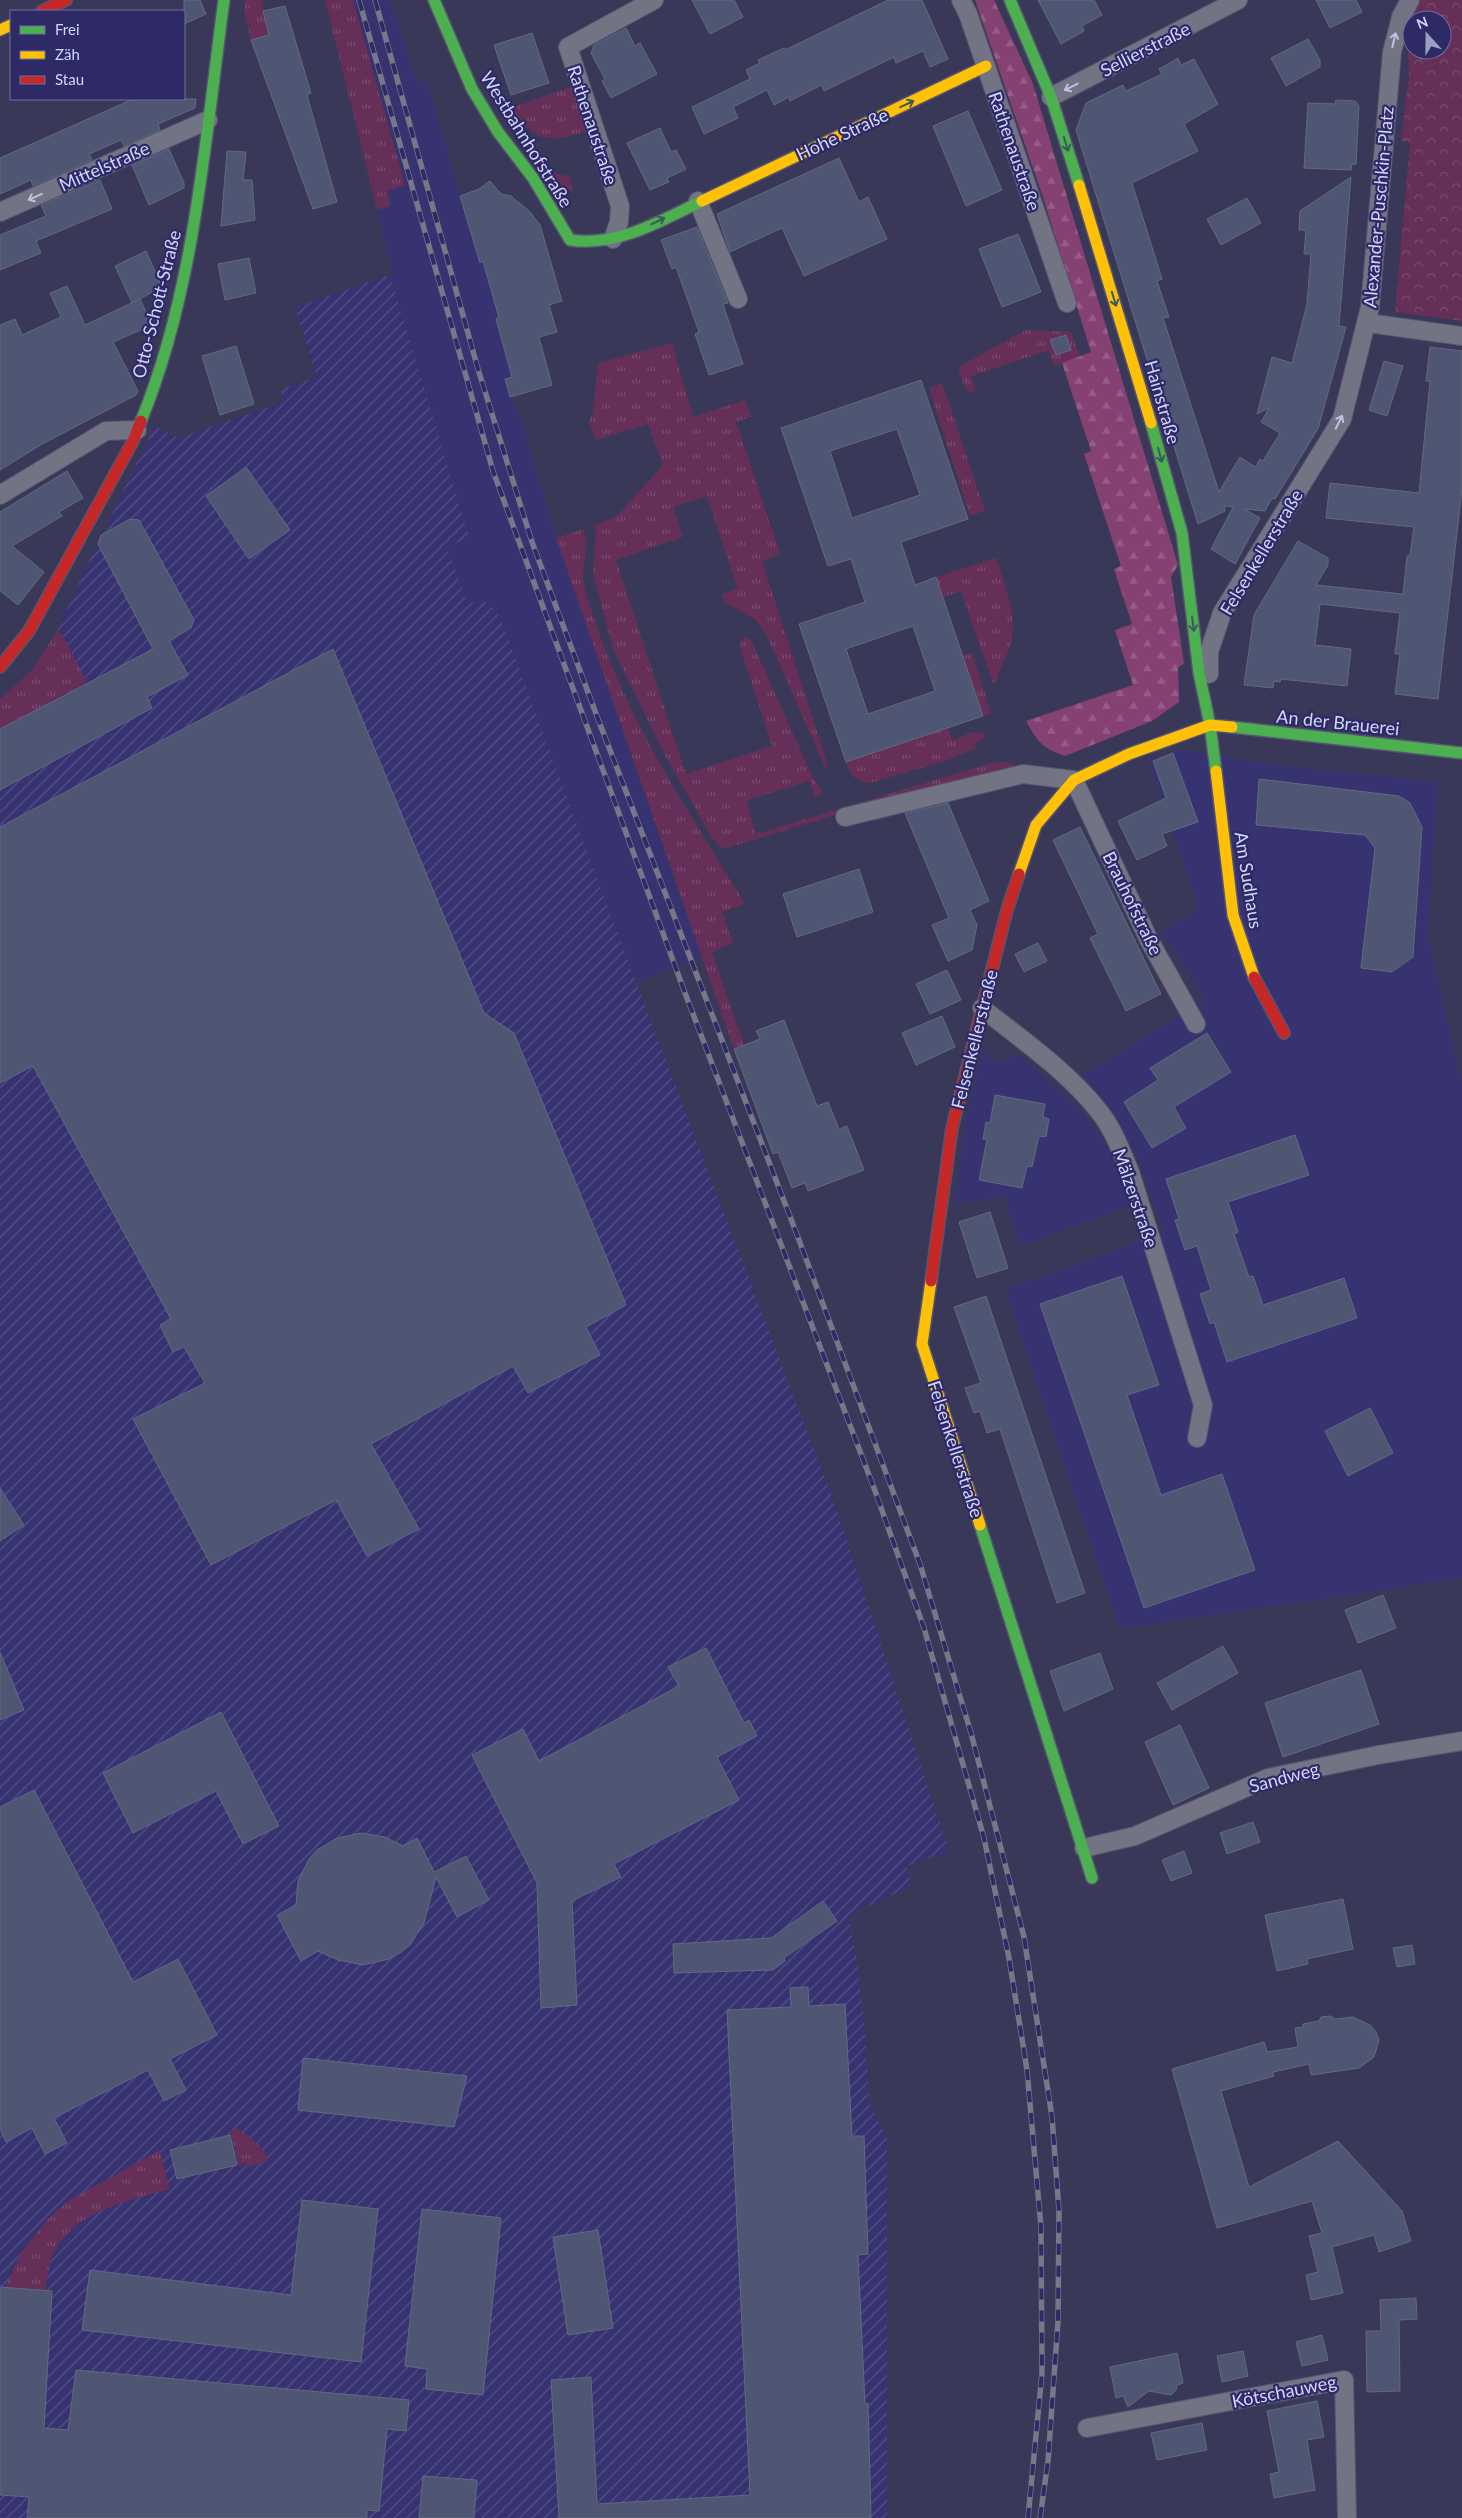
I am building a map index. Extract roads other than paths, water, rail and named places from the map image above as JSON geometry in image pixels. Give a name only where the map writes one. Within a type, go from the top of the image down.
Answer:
[{"type":"street","points":[[44,10],[66,0]]},
{"type":"street","name":"Otto-Schott-Straße","points":[[0,667],[29,630],[137,430],[157,382],[169,341],[194,219],[224,0]]},
{"type":"street","name":"Westbahnhofstraße","points":[[434,0],[450,42],[472,89],[498,132],[533,178],[570,240]]},
{"type":"street","name":"Rathenaustraße","points":[[613,239],[619,222],[620,206],[568,47],[654,0]]},
{"type":"street","name":"Rathenaustraße","points":[[962,0],[1067,303]]},
{"type":"street","name":"Hainstraße","points":[[1010,0],[1051,97],[1139,379],[1182,533],[1199,673],[1210,725]]},
{"type":"street","name":"Sellierstraße","points":[[1051,97],[1238,0]]},
{"type":"street","name":"Alexander-Puschkin-Platz","points":[[1410,0],[1401,17],[1392,52],[1368,323],[1462,336]]},
{"type":"street","name":"Hohe Straße","points":[[570,240],[585,243],[613,239],[637,232],[698,201],[986,66]]},
{"type":"street","name":"Mittelstraße","points":[[0,212],[208,120]]},
{"type":"street","points":[[698,201],[738,298]]},
{"type":"street","name":"Felsenkellerstraße","points":[[1092,1878],[922,1344],[952,1128],[1007,910],[1036,825],[1074,780],[1130,754],[1210,725],[1209,652],[1222,613],[1342,419],[1368,323]]},
{"type":"street","points":[[0,495],[106,431],[137,430]]},
{"type":"street","name":"An der Brauerei","points":[[1210,725],[1462,753]]},
{"type":"street","name":"Am Sudhaus","points":[[1210,725],[1233,915],[1250,970],[1284,1033]]},
{"type":"street","points":[[845,817],[1023,774],[1074,780]]},
{"type":"street","name":"Brauhofstraße","points":[[1074,780],[1149,940],[1196,1024]]},
{"type":"street","name":"Mälzerstraße","points":[[982,1008],[1063,1074],[1098,1110],[1116,1140],[1130,1172],[1203,1405],[1197,1438]]},
{"type":"street","name":"Sandweg","points":[[1084,1848],[1135,1836],[1268,1778],[1378,1755],[1462,1741]]},
{"type":"street","name":"Kötschauweg","points":[[1087,2428],[1344,2380],[1347,2518]]},
{"type":"railway","points":[[359,0],[493,471],[685,993],[874,1488],[924,1628],[984,1838],[1009,1958],[1027,2070],[1041,2227],[1042,2373],[1028,2518]]},
{"type":"railway","points":[[375,0],[478,369],[532,542],[598,719],[796,1232],[920,1564],[971,1733],[1024,1937],[1052,2117],[1059,2211],[1058,2321],[1048,2461],[1040,2518]]}]
